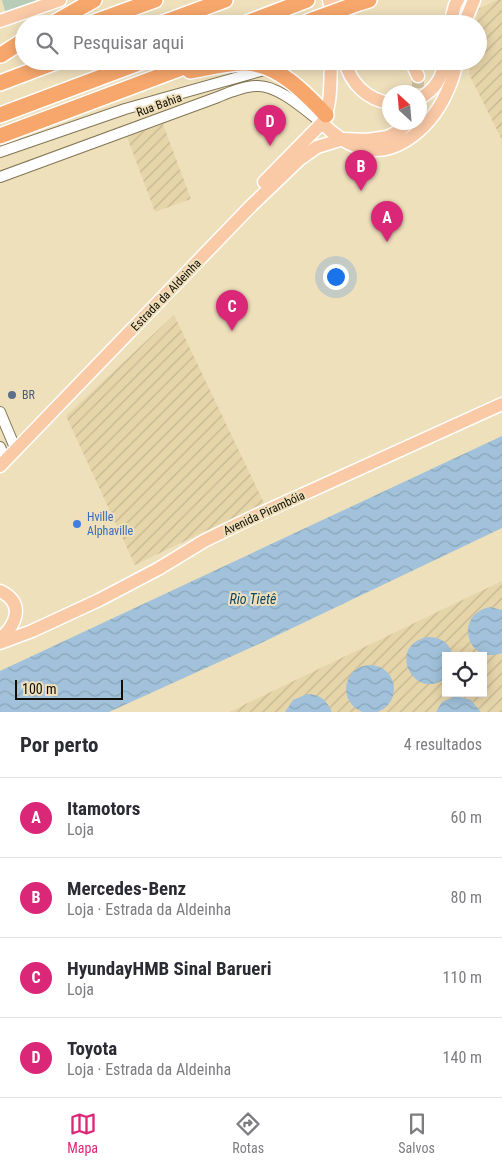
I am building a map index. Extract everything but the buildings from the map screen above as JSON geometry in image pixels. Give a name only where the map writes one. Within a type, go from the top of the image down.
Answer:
[{"type":"highway","points":[[68,15],[94,0]]},
{"type":"highway","points":[[114,15],[155,0]]},
{"type":"highway","points":[[184,15],[225,0]]},
{"type":"highway","points":[[268,15],[307,0]]},
{"type":"highway","points":[[328,15],[364,2]]},
{"type":"highway","points":[[0,55],[15,46]]},
{"type":"highway","points":[[0,55],[15,50]]},
{"type":"highway","points":[[0,83],[34,70]]},
{"type":"highway","points":[[0,115],[120,70]]},
{"type":"highway","points":[[0,136],[175,70]]},
{"type":"highway","points":[[156,77],[194,70]]},
{"type":"highway","points":[[274,71],[308,97],[324,119]]},
{"type":"main road","points":[[17,15],[60,0]]},
{"type":"main road","points":[[328,0],[332,15]]},
{"type":"main road","points":[[338,0],[345,15]]},
{"type":"main road","points":[[452,15],[458,0]]},
{"type":"main road","points":[[468,15],[474,0]]},
{"type":"main road","points":[[0,21],[15,16]]},
{"type":"main road","points":[[310,144],[324,119],[330,70]]},
{"type":"main road","points":[[347,70],[352,80],[362,90],[382,102]]},
{"type":"main road","points":[[415,70],[418,76]]},
{"type":"main road","points":[[427,93],[436,86],[444,70]]},
{"type":"main road","points":[[324,119],[343,139],[356,146],[370,150],[387,148],[406,141],[428,122],[439,107],[450,87],[455,70]]},
{"type":"main road","points":[[343,139],[367,140],[382,138],[400,130]]},
{"type":"main road","name":"Estrada da Aldeinha","points":[[2,455],[14,446],[310,144],[328,143],[343,139]]},
{"type":"main road","name":"Avenida Pirambóia","points":[[32,631],[99,600],[158,569],[204,541],[253,517],[502,404]]},
{"type":"main road","points":[[0,591],[8,596],[13,603],[16,617],[9,632],[0,639]]},
{"type":"main road","points":[[0,643],[32,631]]},
{"type":"main road","points":[[0,651],[16,643],[32,631]]},
{"type":"street","points":[[0,152],[125,109],[264,70],[274,71]]},
{"type":"street","name":"Rua Bahia","points":[[0,177],[201,103],[250,87],[267,87],[324,119]]},
{"type":"street","points":[[0,412],[14,446]]},
{"type":"shaded area","points":[[497,0],[502,0],[502,140],[469,74],[470,70],[487,70],[487,15],[477,15],[478,9]]},
{"type":"shaded area","points":[[163,124],[191,199],[155,212],[127,137]]},
{"type":"shaded area","points":[[174,315],[264,503],[135,565],[66,416]]},
{"type":"shaded area","points":[[502,581],[502,712],[229,712]]},
{"type":"green space","points":[[2,0],[45,0],[6,14]]},
{"type":"water","name":"Rio Tietê","points":[[502,436],[502,528],[261,643],[109,712],[0,712],[0,671]]},
{"type":"water","points":[[490,607],[502,610],[502,653],[490,655],[487,652],[480,652],[473,646],[469,638],[468,628],[471,619],[478,612]]},
{"type":"water","points":[[428,637],[437,638],[450,648],[452,652],[442,652],[442,680],[434,684],[424,683],[415,678],[409,670],[406,660],[408,650],[415,642]]},
{"type":"water","points":[[370,665],[379,667],[387,672],[394,689],[390,702],[383,709],[375,712],[361,711],[353,706],[348,698],[346,689],[348,680],[353,672],[361,667]]},
{"type":"water","points":[[307,694],[315,695],[322,699],[328,704],[332,712],[285,712],[293,700]]},
{"type":"water","points":[[454,697],[460,697],[471,700],[481,712],[436,712],[442,702]]},
{"type":"tunnel","points":[[418,76],[418,85]]},
{"type":"place","name":"Toyota","points":[[270,146]]},
{"type":"place","name":"Mercedes-Benz","points":[[361,191]]},
{"type":"place","name":"Itamotors","points":[[387,242]]},
{"type":"place","name":"HyundayHMB Sinal Barueri","points":[[232,331]]},
{"type":"place","name":"BR","points":[[12,395]]},
{"type":"place","name":"Hville Alphaville","points":[[77,524]]}]
